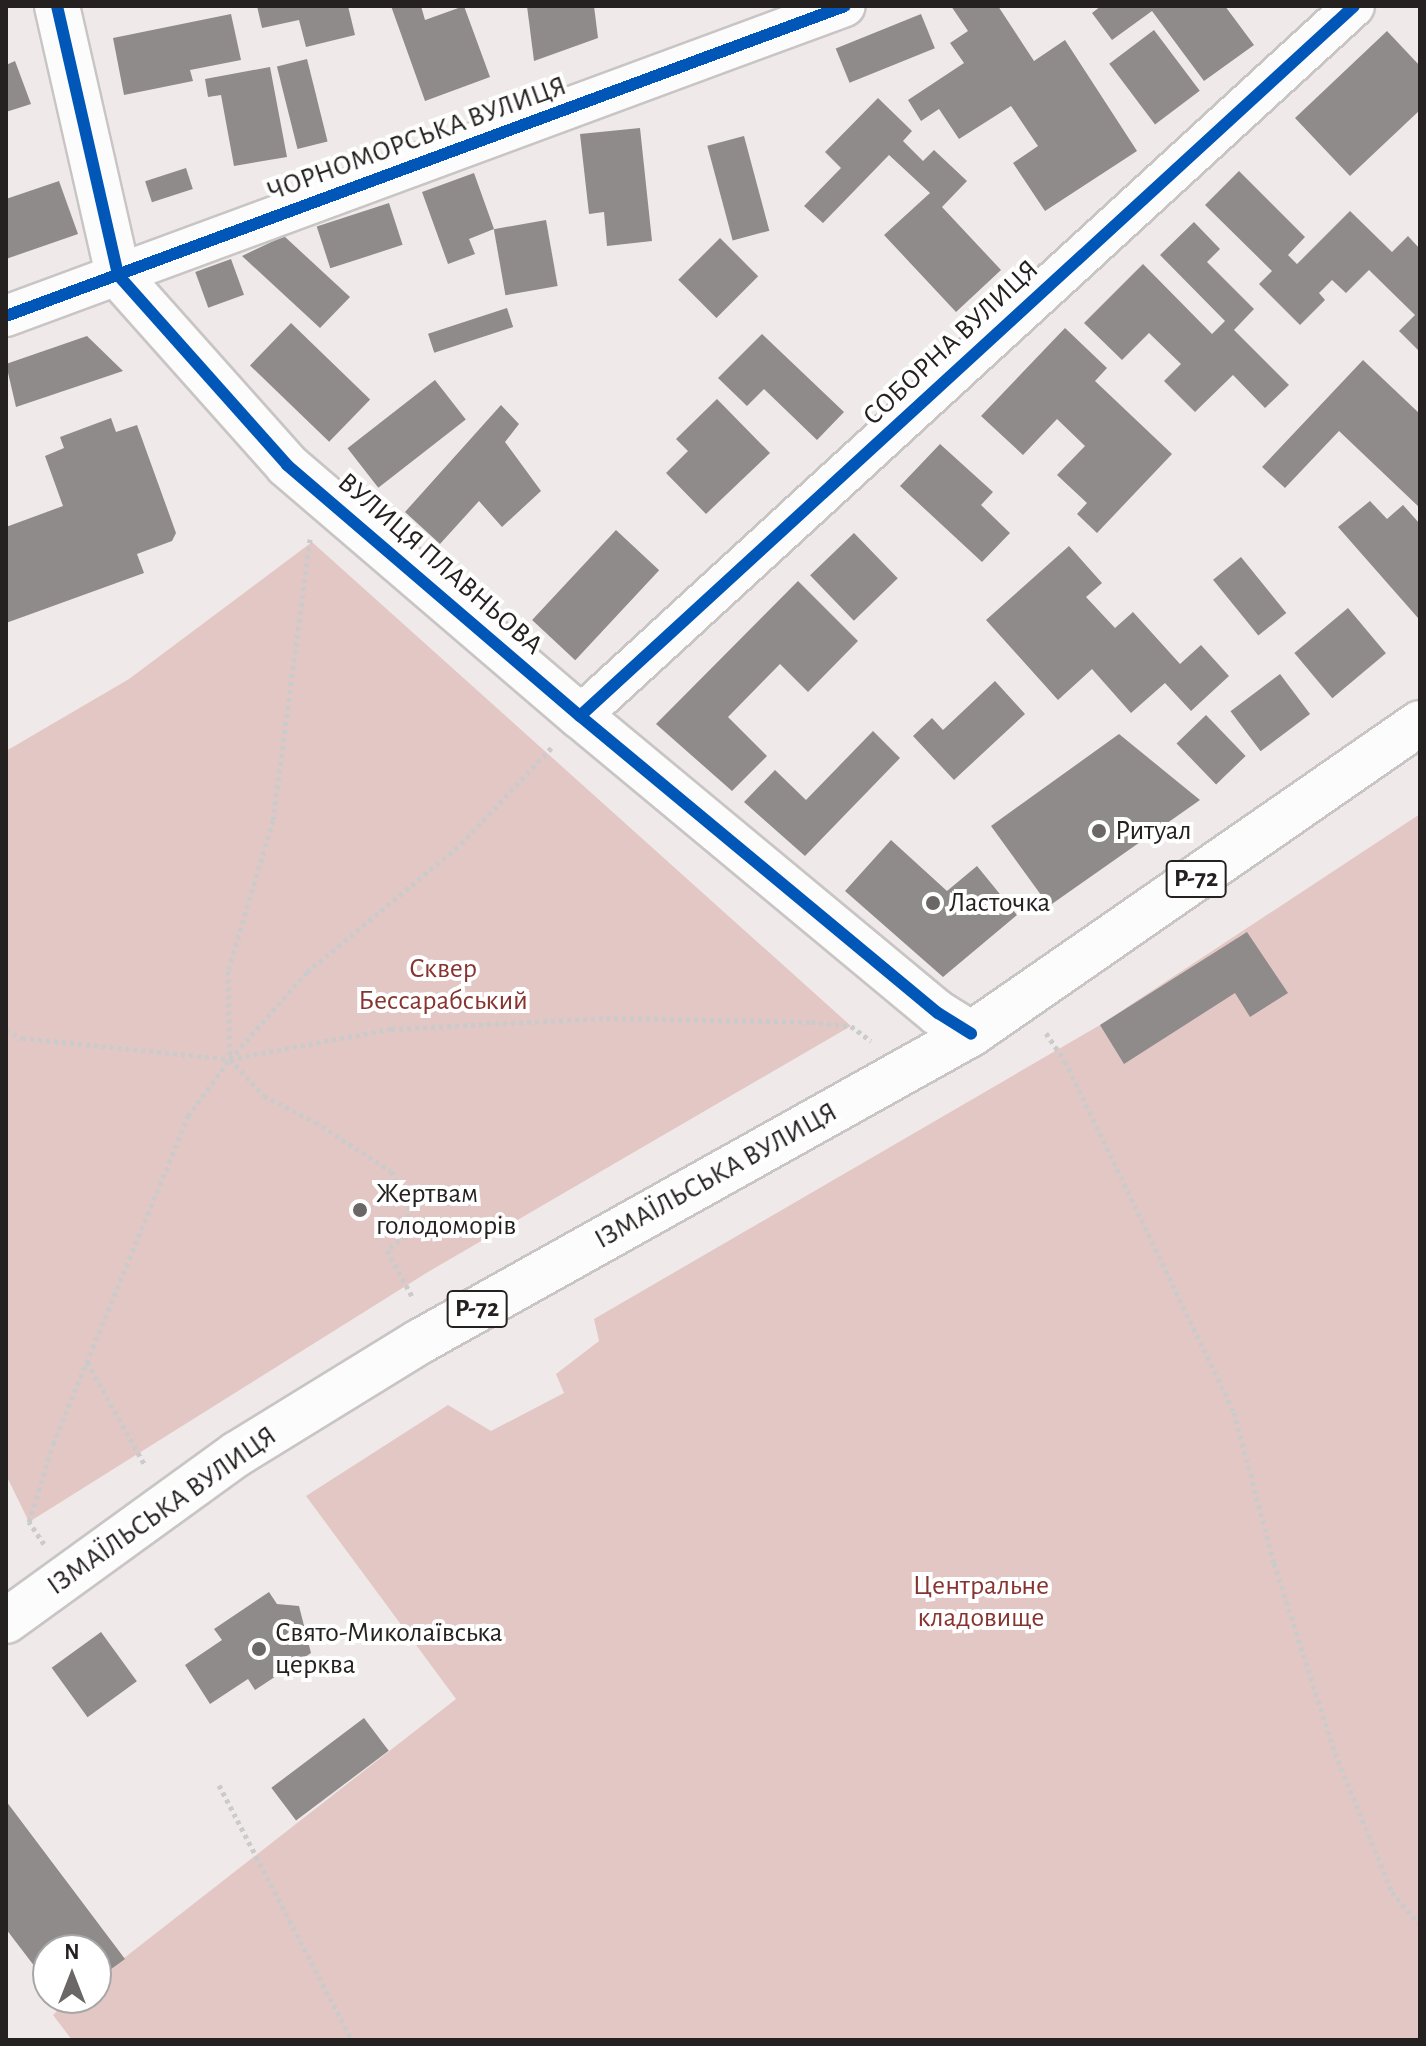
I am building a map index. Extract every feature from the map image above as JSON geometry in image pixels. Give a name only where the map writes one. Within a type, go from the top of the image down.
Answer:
[{"type":"main road","name":"ВУЛИЦЯ ПЛАВНЬОВА","points":[[57,6],[118,275],[287,465],[580,716],[938,1013],[971,1034]]},
{"type":"main road","name":"ІЗМАЇЛЬСЬКА ВУЛИЦЯ","points":[[6,1621],[237,1454],[433,1334],[971,1034],[1420,723]]},
{"type":"street","name":"ЧОРНОМОРСЬКА ВУЛИЦЯ","points":[[6,316],[845,6]]},
{"type":"street","name":"СОБОРНА ВУЛИЦЯ","points":[[580,716],[1354,6]]},
{"type":"path","points":[[317,490],[273,820],[228,971],[230,1059],[264,1096],[315,1122],[391,1171],[409,1206],[406,1236],[387,1250],[433,1334]]},
{"type":"path","points":[[69,1578],[29,1522],[87,1362],[188,1116],[230,1059],[307,972],[461,844],[580,716]]},
{"type":"path","points":[[1024,998],[1065,1061],[1234,1412],[1274,1563],[1335,1753],[1392,1892],[1420,1925]]},
{"type":"path","points":[[6,1030],[22,1038],[230,1059],[391,1029],[606,1018],[811,1022],[851,1026],[877,1046],[897,1075]]},
{"type":"path","points":[[87,1362],[169,1504]]},
{"type":"path","points":[[219,1785],[352,2040]]},
{"type":"green space","name":"Сквер Бессарабський","points":[[312,542],[851,1026],[428,1272],[29,1522],[6,1475],[6,751],[129,679]]},
{"type":"green space","name":"Центральне кладовище","points":[[1420,814],[1420,2040],[72,2040],[54,2014],[112,2014],[112,1968],[456,1699],[306,1496],[448,1405],[491,1431],[564,1393],[556,1374],[599,1341],[594,1319],[1100,1025]]},
{"type":"building","points":[[257,6],[348,6],[355,35],[306,47],[299,20],[262,28]]},
{"type":"building","points":[[391,6],[421,6],[425,20],[464,6],[490,77],[425,101]]},
{"type":"building","points":[[527,6],[594,6],[598,38],[534,61]]},
{"type":"building","points":[[951,6],[998,6],[1034,61],[1065,40],[1137,151],[1045,211],[1013,163],[1038,146],[1011,106],[959,139],[939,109],[921,121],[908,100],[964,63],[950,43],[968,31]]},
{"type":"building","points":[[1101,6],[1225,6],[1254,45],[1204,81],[1152,11],[1112,40],[1092,13]]},
{"type":"building","points":[[231,14],[241,60],[190,70],[193,81],[124,95],[113,38]]},
{"type":"building","points":[[921,14],[935,48],[850,83],[836,48]]},
{"type":"building","points":[[1154,30],[1200,91],[1155,124],[1109,64]]},
{"type":"building","points":[[1387,31],[1420,66],[1420,110],[1350,176],[1295,118]]},
{"type":"building","points":[[307,59],[328,141],[297,149],[277,66]]},
{"type":"building","points":[[15,61],[31,104],[6,112],[6,65]]},
{"type":"building","points":[[270,67],[287,157],[234,166],[221,95],[208,97],[205,79]]},
{"type":"building","points":[[878,98],[912,131],[903,141],[923,161],[934,150],[967,181],[942,207],[1001,270],[956,312],[884,235],[930,193],[889,155],[823,223],[804,206],[841,168],[825,152]]},
{"type":"building","points":[[640,128],[652,241],[607,246],[604,212],[589,214],[580,134]]},
{"type":"building","points":[[744,136],[769,231],[733,240],[707,146]]},
{"type":"building","points":[[186,168],[193,189],[152,202],[145,181]]},
{"type":"building","points":[[1239,171],[1305,237],[1288,255],[1297,264],[1350,211],[1392,252],[1408,236],[1420,249],[1420,352],[1399,331],[1415,315],[1369,270],[1346,293],[1332,280],[1319,293],[1325,300],[1300,325],[1259,284],[1272,271],[1205,205]]},
{"type":"building","points":[[474,173],[494,229],[469,239],[475,254],[448,264],[422,192]]},
{"type":"building","points":[[59,181],[78,234],[6,259],[6,199]]},
{"type":"building","points":[[389,203],[403,245],[330,268],[317,226]]},
{"type":"building","points":[[546,220],[558,286],[505,295],[494,229]]},
{"type":"building","points":[[1194,222],[1220,249],[1207,262],[1254,309],[1234,330],[1289,385],[1265,408],[1233,375],[1195,412],[1164,381],[1181,364],[1149,333],[1122,360],[1084,323],[1143,264],[1212,334],[1225,321],[1160,255]]},
{"type":"building","points":[[284,236],[350,297],[320,328],[242,256]]},
{"type":"building","points":[[720,238],[758,276],[716,318],[678,280]]},
{"type":"building","points":[[231,259],[244,295],[208,308],[195,272]]},
{"type":"building","points":[[507,308],[513,327],[434,353],[428,334]]},
{"type":"building","points":[[291,323],[370,399],[329,442],[250,365]]},
{"type":"building","points":[[1065,328],[1107,368],[1095,381],[1172,454],[1097,533],[1077,514],[1087,503],[1057,475],[1085,446],[1057,419],[1023,455],[981,416]]},
{"type":"building","points":[[762,334],[844,412],[817,440],[764,389],[747,406],[718,378]]},
{"type":"building","points":[[87,336],[123,371],[16,407],[6,364]]},
{"type":"building","points":[[1363,360],[1420,414],[1420,508],[1339,431],[1285,488],[1262,467]]},
{"type":"building","points":[[435,380],[466,419],[378,488],[348,448]]},
{"type":"building","points":[[717,399],[770,453],[706,514],[666,473],[688,451],[676,439]]},
{"type":"building","points":[[501,405],[519,424],[505,442],[541,491],[502,527],[479,501],[440,544],[405,512]]},
{"type":"building","points":[[111,418],[116,432],[137,425],[176,533],[172,541],[137,554],[144,573],[6,623],[6,527],[63,506],[45,456],[64,448],[60,437]]},
{"type":"building","points":[[940,444],[993,492],[981,505],[1010,533],[982,562],[900,486]]},
{"type":"building","points":[[1370,501],[1387,519],[1403,505],[1420,524],[1418,618],[1338,527]]},
{"type":"building","points":[[616,530],[659,570],[575,660],[532,620]]},
{"type":"building","points":[[854,533],[898,578],[854,621],[810,575]]},
{"type":"building","points":[[1069,546],[1102,583],[1086,597],[1115,628],[1133,612],[1180,664],[1201,645],[1229,676],[1191,711],[1165,683],[1131,713],[1092,669],[1058,700],[986,620]]},
{"type":"building","points":[[1241,557],[1286,613],[1258,636],[1213,580]]},
{"type":"building","points":[[798,581],[858,641],[808,692],[780,664],[728,717],[767,756],[732,791],[656,724]]},
{"type":"building","points":[[1348,608],[1386,653],[1332,698],[1294,653]]},
{"type":"building","points":[[1280,674],[1310,714],[1261,751],[1230,711]]},
{"type":"building","points":[[995,681],[1025,714],[954,780],[913,736],[932,718],[943,730]]},
{"type":"building","points":[[1206,715],[1246,756],[1216,784],[1177,743]]},
{"type":"building","points":[[873,731],[900,758],[805,856],[744,802],[775,770],[806,800]]},
{"type":"building","points":[[1119,734],[1200,800],[1049,906],[991,826]]},
{"type":"building","name":"Ласточка","points":[[891,840],[947,891],[977,866],[1017,915],[943,977],[845,891]]},
{"type":"building","points":[[1247,932],[1288,993],[1250,1017],[1235,993],[1124,1064],[1100,1025]]},
{"type":"building","name":"Свято-Миколаївська церква","points":[[269,1592],[277,1604],[299,1606],[311,1653],[255,1690],[248,1679],[210,1704],[185,1665],[222,1640],[214,1629]]},
{"type":"building","points":[[101,1632],[137,1681],[88,1717],[52,1668]]},
{"type":"building","points":[[364,1718],[389,1751],[296,1821],[271,1788]]},
{"type":"building","points":[[6,1801],[106,1934],[32,1934],[32,1963],[6,1929]]},
{"type":"building","points":[[112,1942],[125,1959],[112,1968]]},
{"type":"cycle path","points":[[57,6],[118,275],[287,465],[580,716],[938,1013],[971,1034]]},
{"type":"cycle path","points":[[6,316],[845,6]]},
{"type":"cycle path","points":[[580,716],[1354,6]]},
{"type":"place","name":"Ритуал","points":[[1099,831]]},
{"type":"place","name":"Ласточка","points":[[933,903]]},
{"type":"place","name":"Жертвам голодоморів","points":[[360,1210]]},
{"type":"place","name":"Свято-Миколаївська церква","points":[[259,1649]]}]
